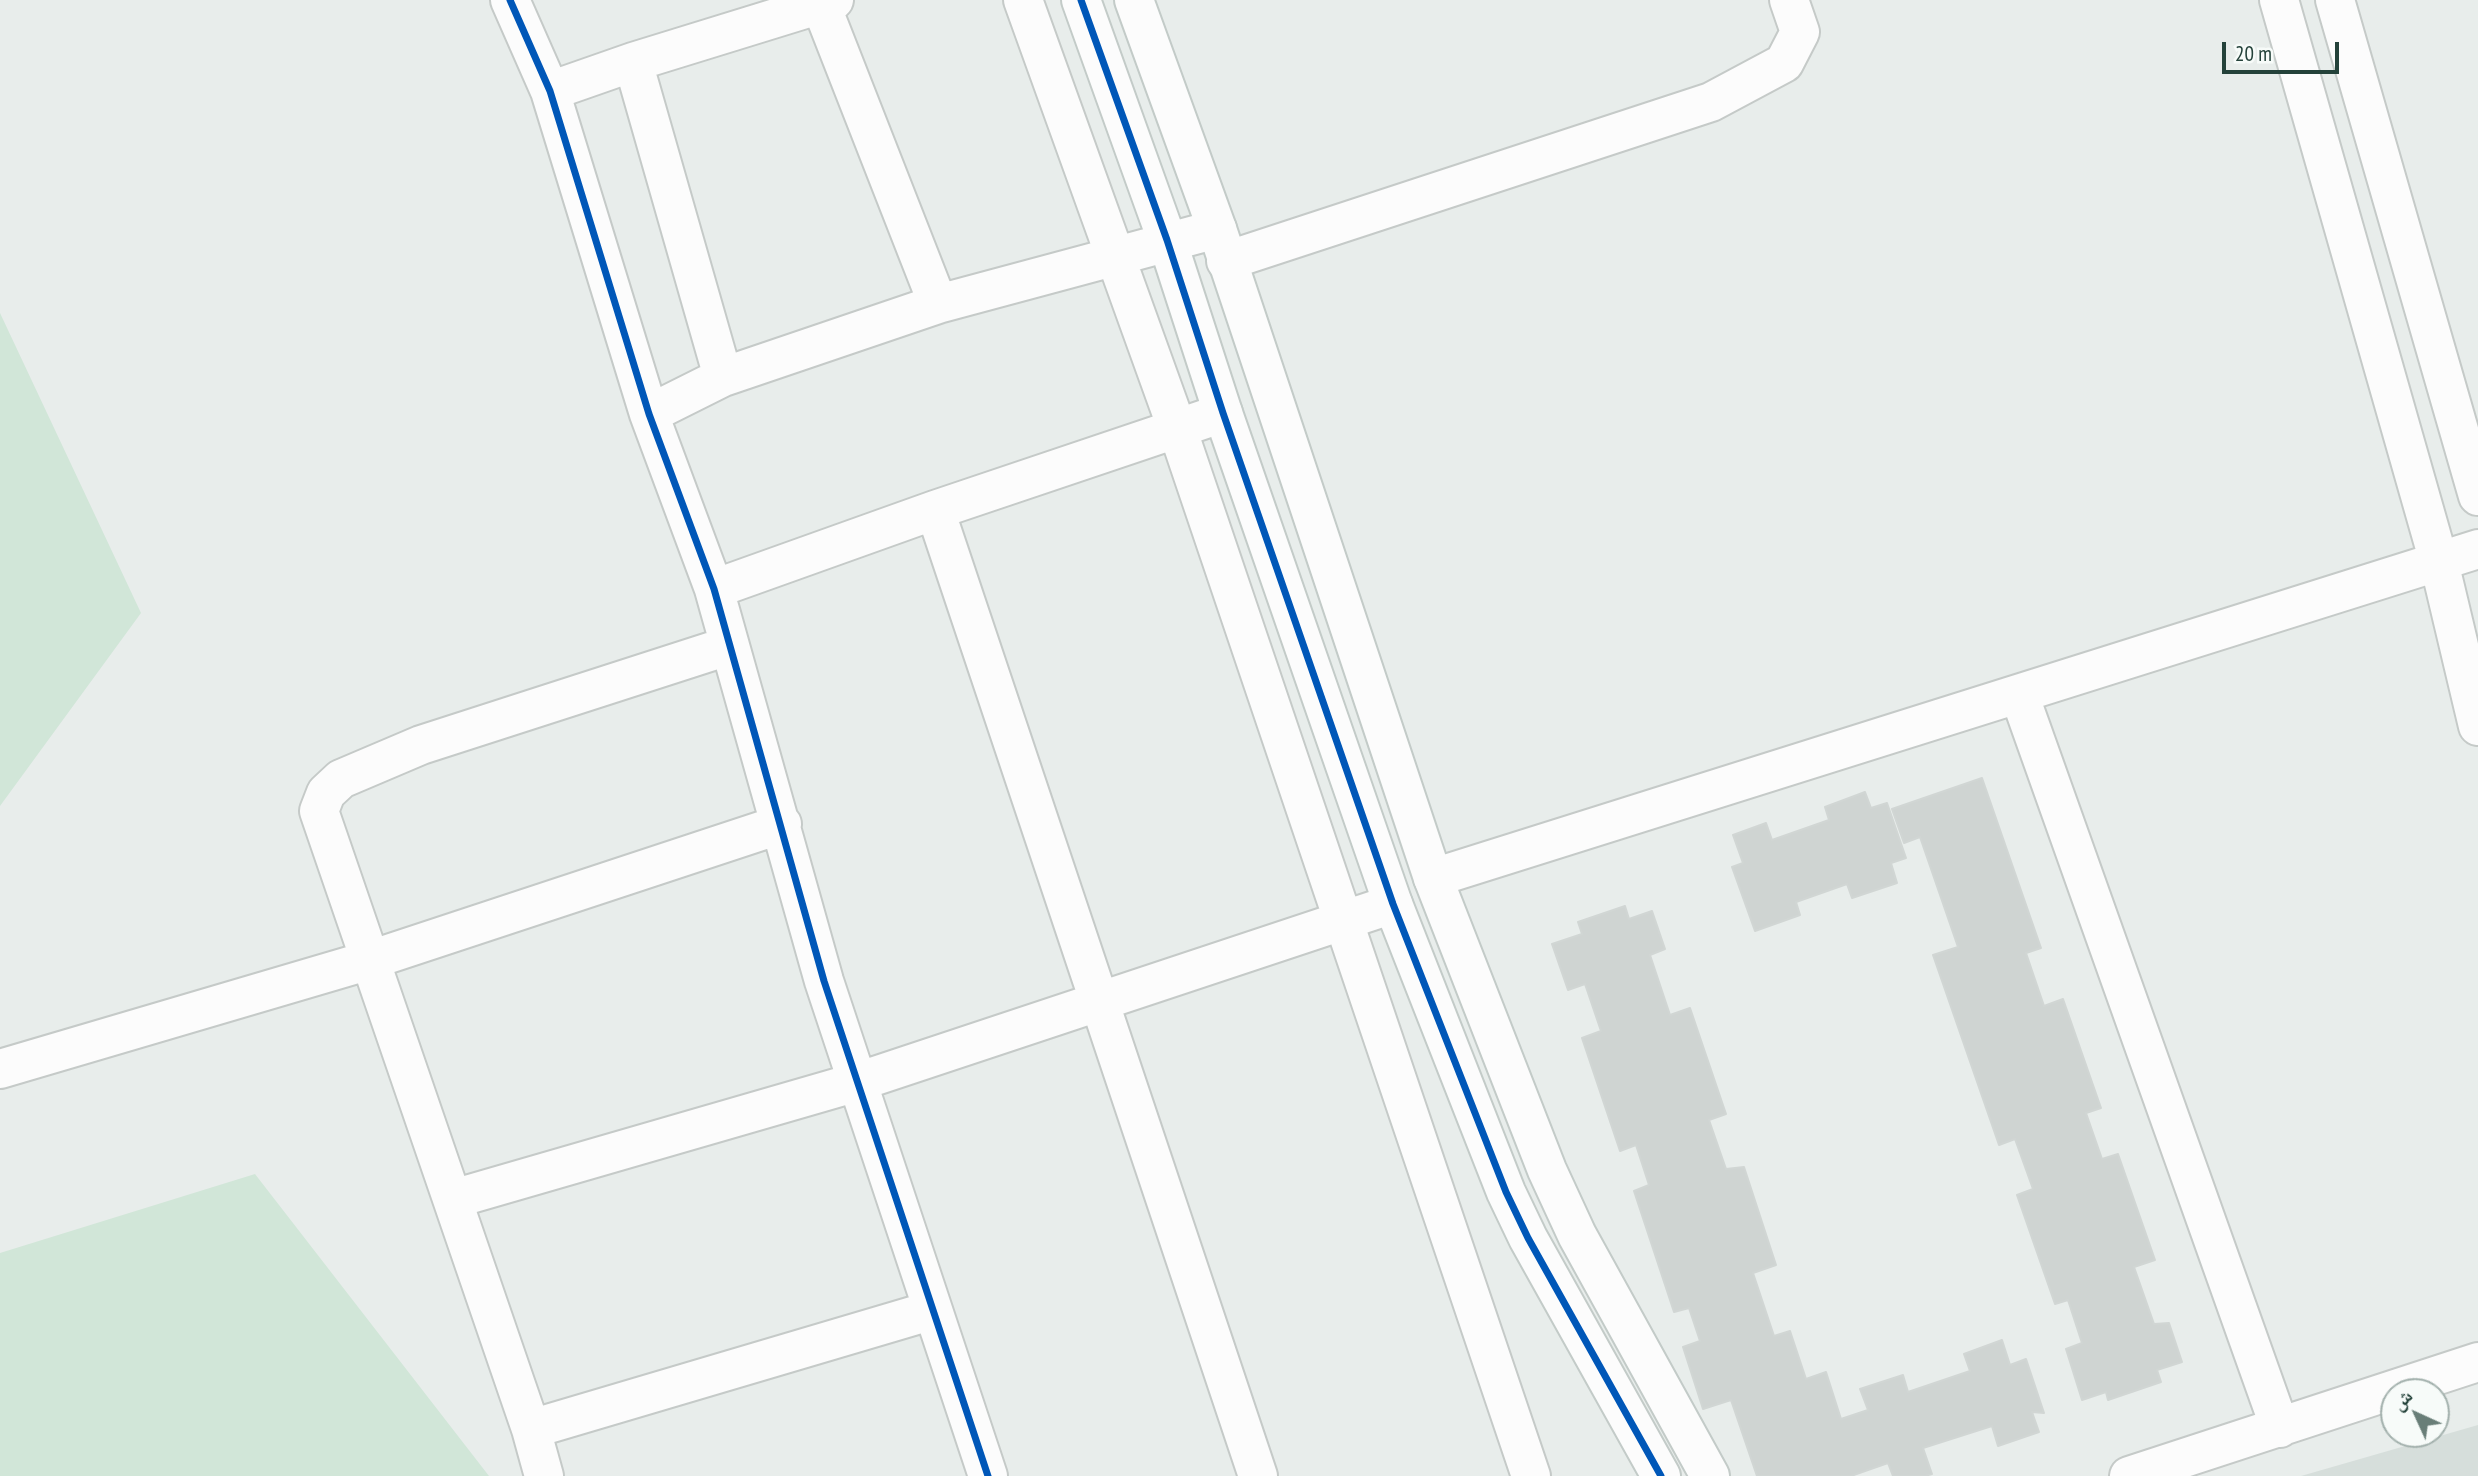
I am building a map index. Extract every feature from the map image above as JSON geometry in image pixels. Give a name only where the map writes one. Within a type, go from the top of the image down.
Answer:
[{"type":"street","points":[[509,0],[550,91],[649,414],[714,589],[824,981],[988,1476]]},
{"type":"street","points":[[1023,0],[1177,428],[1531,1476]]},
{"type":"street","points":[[1081,0],[1167,240],[1223,413],[1393,904],[1512,1203],[1560,1299],[1661,1476]]},
{"type":"street","points":[[1134,0],[1222,245],[1433,878],[1547,1170],[1572,1224],[1710,1476]]},
{"type":"street","points":[[649,414],[723,377],[938,304],[1115,257],[1167,240],[1222,245],[1711,102],[1784,63],[1800,32],[1789,0]]},
{"type":"street","points":[[2278,0],[2439,562],[2478,726]]},
{"type":"street","points":[[2334,0],[2478,496]]},
{"type":"street","points":[[550,91],[633,62],[827,2],[938,304]]},
{"type":"street","points":[[633,62],[723,377]]},
{"type":"street","points":[[714,589],[935,510],[1223,413]]},
{"type":"street","points":[[935,510],[1258,1476]]},
{"type":"street","points":[[1433,878],[2478,549]]},
{"type":"street","points":[[544,1476],[531,1429],[319,811],[326,793],[341,779],[421,745],[728,646]]},
{"type":"street","points":[[2019,694],[2280,1428]]},
{"type":"street","points":[[0,1069],[370,960],[782,824]]},
{"type":"street","points":[[453,1199],[857,1082],[1393,904]]},
{"type":"street","points":[[531,1429],[933,1310]]},
{"type":"street","points":[[2129,1476],[2478,1362]]},
{"type":"shaded area","points":[[2478,1425],[2478,1476],[2301,1476],[2398,1448],[2450,1448],[2450,1433]]},
{"type":"green space","points":[[0,313],[141,613],[0,806]]},
{"type":"green space","points":[[255,1174],[489,1476],[0,1476],[0,1253]]},
{"type":"building","points":[[1982,778],[2041,948],[2026,953],[2044,1006],[2063,999],[2101,1108],[2086,1113],[2102,1159],[2118,1154],[2155,1260],[2134,1267],[2154,1324],[2169,1323],[2182,1362],[2157,1370],[2161,1382],[2108,1400],[2106,1392],[2082,1400],[2066,1349],[2082,1343],[2068,1300],[2055,1304],[2017,1195],[2033,1189],[2015,1139],[1999,1145],[1933,955],[1958,947],[1920,837],[1904,843],[1892,809]]},
{"type":"building","points":[[1865,792],[1871,808],[1887,803],[1906,858],[1891,863],[1897,883],[1852,898],[1847,884],[1796,902],[1800,915],[1755,931],[1732,867],[1743,863],[1733,835],[1766,823],[1772,840],[1829,820],[1825,807]]},
{"type":"building","points":[[1625,906],[1629,919],[1652,911],[1665,949],[1650,955],[1670,1015],[1690,1008],[1726,1114],[1709,1120],[1726,1169],[1744,1167],[1776,1265],[1753,1273],[1774,1336],[1790,1331],[1806,1379],[1826,1372],[1841,1419],[1868,1410],[1860,1389],[1903,1375],[1908,1392],[1970,1371],[1964,1354],[2002,1340],[2010,1365],[2026,1359],[2044,1413],[2032,1412],[2039,1432],[1998,1446],[1992,1426],[1923,1448],[1932,1474],[1925,1476],[1893,1476],[1888,1463],[1851,1476],[1757,1476],[1731,1400],[1703,1409],[1683,1347],[1700,1341],[1689,1308],[1674,1312],[1634,1191],[1649,1185],[1636,1145],[1620,1151],[1582,1038],[1601,1031],[1585,984],[1568,990],[1552,944],[1582,934],[1578,922]]},
{"type":"cycle path","points":[[510,0],[550,91],[649,414],[714,589],[824,981],[988,1476]]},
{"type":"cycle path","points":[[1081,0],[1167,240],[1223,413],[1393,904],[1506,1192],[1528,1238],[1661,1476]]}]
